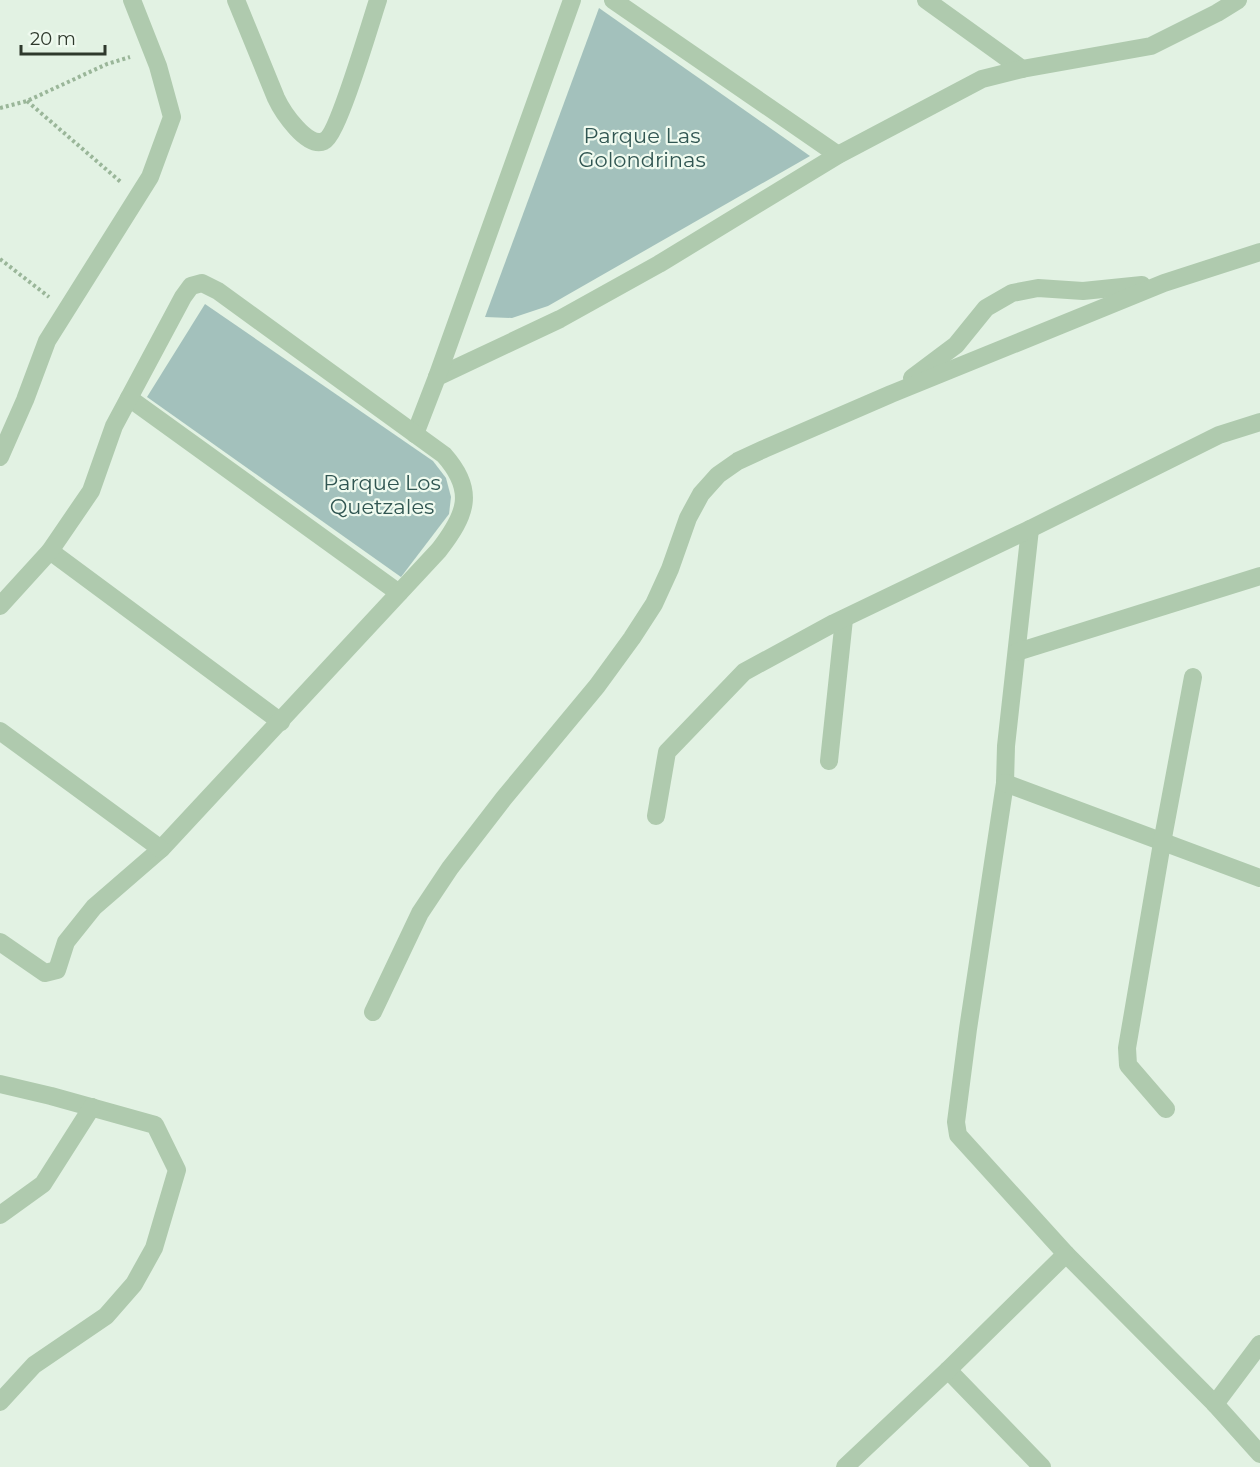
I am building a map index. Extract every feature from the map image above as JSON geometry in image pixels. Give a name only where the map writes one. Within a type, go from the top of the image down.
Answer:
[{"type":"street","points":[[0,457],[47,341],[150,177],[172,117],[158,66],[132,0]]},
{"type":"street","points":[[236,0],[284,114],[314,142],[321,142],[327,140],[330,135],[343,104],[378,0]]},
{"type":"street","points":[[415,434],[572,0]]},
{"type":"street","points":[[613,0],[838,155]]},
{"type":"street","points":[[926,0],[1022,69]]},
{"type":"street","points":[[437,377],[560,319],[659,264],[838,155],[982,79],[1022,69],[1151,46],[1217,13],[1232,1]]},
{"type":"street","points":[[373,1012],[420,913],[450,868],[504,798],[597,686],[638,630],[654,604],[670,569],[688,518],[701,494],[718,475],[738,461],[891,394],[1164,283],[1260,252]]},
{"type":"street","points":[[0,606],[50,551],[91,491],[114,426],[183,297],[191,286],[202,283],[218,291],[444,454],[455,468],[462,484],[462,514],[454,531],[439,550],[161,849],[94,907],[66,942],[57,970],[45,973],[0,942]]},
{"type":"street","points":[[891,394],[956,345],[986,309],[1012,293],[1038,288],[1083,291],[1164,283]]},
{"type":"street","points":[[129,398],[399,593]]},
{"type":"street","points":[[656,816],[667,752],[744,672],[844,619],[1219,435],[1260,422]]},
{"type":"street","points":[[1030,529],[1006,746],[1005,783],[968,1029],[956,1122],[958,1135],[1065,1254],[1215,1404],[1260,1454]]},
{"type":"street","points":[[50,551],[281,722]]},
{"type":"street","points":[[1017,652],[1260,576]]},
{"type":"street","points":[[829,761],[844,619]]},
{"type":"street","points":[[1166,1109],[1128,1065],[1127,1048],[1193,677]]},
{"type":"street","points":[[0,731],[161,849]]},
{"type":"street","points":[[1005,783],[1260,878]]},
{"type":"street","points":[[0,1084],[51,1095],[155,1125],[177,1170],[154,1248],[134,1284],[106,1316],[34,1365],[0,1402]]},
{"type":"street","points":[[0,1215],[43,1185],[92,1107]]},
{"type":"street","points":[[845,1467],[948,1370],[1065,1254]]},
{"type":"street","points":[[1215,1404],[1260,1344]]},
{"type":"street","points":[[948,1370],[1042,1467]]},
{"type":"path","points":[[0,108],[27,101],[107,64],[152,50]]},
{"type":"path","points":[[27,101],[138,196]]},
{"type":"path","points":[[0,259],[67,310]]},
{"type":"green space","name":"Parque Las Golondrinas","points":[[599,8],[810,156],[548,306],[512,318],[485,317]]},
{"type":"green space","name":"Parque Los Quetzales","points":[[205,304],[433,461],[446,478],[451,497],[449,514],[401,577],[147,397]]}]
